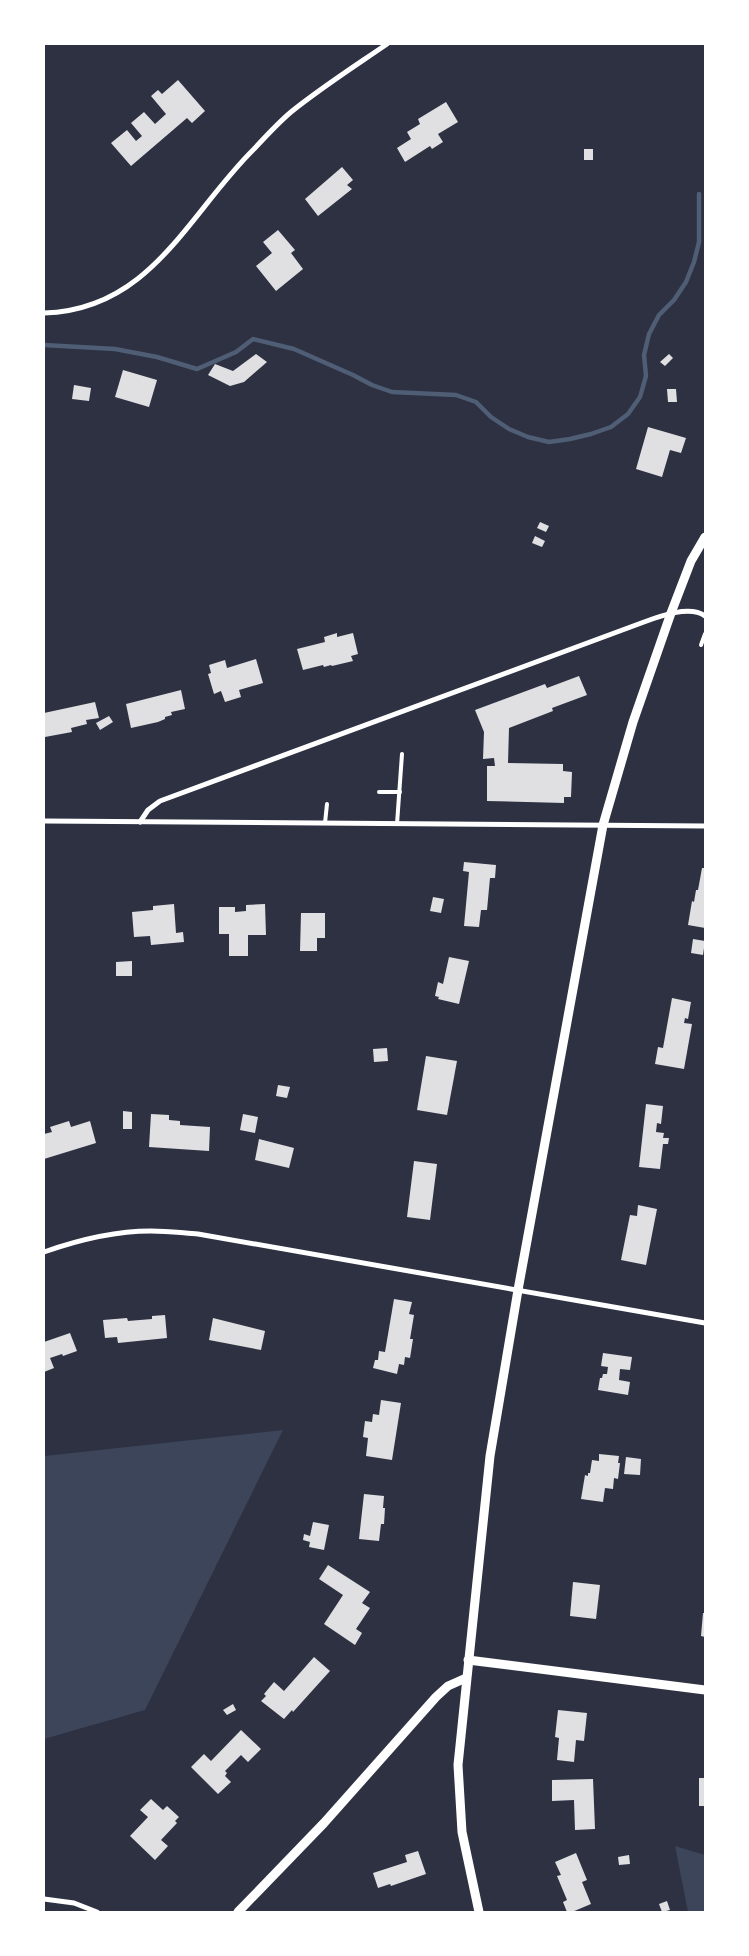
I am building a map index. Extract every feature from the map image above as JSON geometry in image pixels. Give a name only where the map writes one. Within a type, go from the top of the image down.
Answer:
[{"type":"street","points":[[44,312],[83,307],[110,296],[135,282],[157,263],[251,151],[290,113],[322,88],[387,44]]},
{"type":"street","points":[[479,1912],[462,1832],[458,1765],[490,1456],[602,825],[633,722],[672,612],[691,561],[705,537]]},
{"type":"street","points":[[140,822],[148,810],[160,801],[672,612],[700,612],[705,616]]},
{"type":"street","points":[[44,821],[705,826]]},
{"type":"street","points":[[44,1252],[76,1241],[107,1235],[150,1231],[198,1234],[705,1323]]},
{"type":"street","points":[[468,1660],[705,1690]]},
{"type":"street","points":[[238,1912],[324,1823],[436,1697],[448,1686],[466,1678]]},
{"type":"street","points":[[44,1899],[74,1903],[97,1912]]},
{"type":"lane","points":[[701,645],[705,634]]},
{"type":"lane","points":[[397,824],[402,754]]},
{"type":"lane","points":[[379,792],[400,792]]},
{"type":"lane","points":[[325,823],[327,804]]},
{"type":"shaded area","points":[[283,1430],[145,1710],[44,1739],[44,1456]]},
{"type":"shaded area","points":[[675,1846],[705,1855],[705,1912],[688,1912]]},
{"type":"building","points":[[178,80],[205,111],[192,123],[187,118],[131,166],[111,143],[127,130],[136,141],[142,136],[131,123],[144,112],[155,124],[166,114],[151,96],[158,90],[162,94]]},
{"type":"building","points":[[446,102],[458,122],[438,134],[443,142],[432,149],[430,146],[405,162],[397,148],[411,139],[407,132],[420,124],[418,119]]},
{"type":"building","points":[[584,149],[593,149],[593,160],[584,160]]},
{"type":"building","points":[[342,167],[353,180],[347,185],[352,189],[318,216],[305,199]]},
{"type":"building","points":[[278,230],[295,250],[291,253],[303,269],[276,291],[256,266],[272,253],[263,242]]},
{"type":"building","points":[[256,354],[267,362],[244,382],[230,386],[208,375],[215,364],[233,371]]},
{"type":"building","points":[[669,354],[673,358],[665,366],[660,362]]},
{"type":"building","points":[[123,370],[157,380],[149,407],[115,397]]},
{"type":"building","points":[[74,385],[91,388],[89,401],[72,399]]},
{"type":"building","points":[[667,389],[676,389],[677,402],[668,402]]},
{"type":"building","points":[[648,427],[686,438],[681,453],[670,450],[662,477],[636,469]]},
{"type":"building","points":[[540,522],[549,526],[546,532],[537,528]]},
{"type":"building","points":[[535,536],[545,541],[542,547],[532,543]]},
{"type":"building","points":[[337,633],[337,637],[353,633],[358,654],[351,656],[353,661],[303,670],[297,649],[325,642],[324,637]]},
{"type":"building","points":[[256,659],[263,683],[239,690],[241,697],[225,702],[221,691],[214,694],[208,674],[211,673],[209,665],[225,660],[227,668]]},
{"type":"building","points":[[579,676],[587,695],[552,708],[553,711],[509,728],[508,763],[563,764],[563,771],[572,772],[571,797],[564,797],[564,803],[487,801],[487,766],[495,766],[494,758],[483,759],[484,732],[475,710],[545,684],[547,688]]},
{"type":"building","points":[[181,690],[185,709],[171,712],[172,715],[158,722],[131,728],[126,704]]},
{"type":"building","points":[[95,702],[99,718],[86,720],[87,724],[71,728],[72,732],[45,737],[44,713]]},
{"type":"building","points":[[109,716],[113,722],[100,730],[96,723]]},
{"type":"building","points":[[464,862],[496,865],[495,878],[490,878],[487,910],[481,910],[479,927],[464,926],[469,872],[463,871]]},
{"type":"building","points":[[702,868],[705,868],[705,928],[688,925],[692,901],[694,902],[696,890],[698,890]]},
{"type":"building","points":[[433,897],[444,899],[441,913],[430,911]]},
{"type":"building","points":[[174,904],[176,933],[183,932],[184,942],[151,945],[150,936],[134,937],[132,912],[153,910],[153,906]]},
{"type":"building","points":[[265,904],[266,935],[248,935],[248,956],[229,956],[229,934],[219,934],[219,907],[235,907],[235,912],[246,911],[246,905]]},
{"type":"building","points":[[301,913],[325,913],[325,938],[317,938],[317,951],[300,951]]},
{"type":"building","points":[[693,939],[705,941],[703,955],[691,953]]},
{"type":"building","points":[[449,957],[469,961],[459,1004],[438,999],[439,997],[435,996],[438,982],[443,984]]},
{"type":"building","points":[[132,961],[132,976],[116,976],[116,962]]},
{"type":"building","points":[[672,998],[691,1002],[688,1019],[685,1018],[684,1023],[692,1024],[684,1069],[655,1064],[658,1047],[663,1048]]},
{"type":"building","points":[[387,1048],[388,1061],[374,1062],[373,1049]]},
{"type":"building","points":[[426,1056],[457,1061],[447,1115],[417,1110]]},
{"type":"building","points":[[278,1085],[290,1087],[287,1098],[276,1096]]},
{"type":"building","points":[[646,1104],[663,1106],[661,1124],[657,1123],[656,1132],[664,1133],[663,1138],[669,1138],[668,1144],[663,1144],[660,1169],[639,1167]]},
{"type":"building","points":[[123,1111],[132,1112],[132,1129],[123,1129]]},
{"type":"building","points":[[151,1114],[169,1115],[169,1120],[180,1121],[180,1125],[210,1127],[209,1151],[149,1147]]},
{"type":"building","points":[[243,1114],[258,1117],[255,1133],[240,1130]]},
{"type":"building","points":[[69,1121],[71,1127],[90,1121],[96,1143],[44,1159],[44,1134],[52,1132],[50,1127]]},
{"type":"building","points":[[259,1139],[294,1148],[289,1168],[255,1160]]},
{"type":"building","points":[[414,1161],[437,1164],[430,1220],[407,1217]]},
{"type":"building","points":[[638,1205],[657,1209],[646,1265],[621,1260],[630,1215],[637,1216]]},
{"type":"building","points":[[394,1299],[412,1302],[409,1314],[414,1315],[410,1339],[413,1339],[410,1358],[405,1357],[404,1365],[399,1364],[397,1374],[373,1368],[375,1360],[378,1360],[379,1351],[385,1352]]},
{"type":"building","points":[[165,1315],[167,1338],[118,1343],[117,1337],[105,1338],[103,1320],[127,1318],[128,1321],[152,1319],[152,1316]]},
{"type":"building","points":[[213,1318],[265,1331],[261,1350],[209,1340]]},
{"type":"building","points":[[70,1333],[77,1351],[50,1358],[54,1368],[44,1372],[44,1342]]},
{"type":"building","points":[[603,1353],[632,1357],[630,1370],[620,1369],[619,1380],[630,1382],[628,1395],[598,1390],[600,1378],[602,1378],[603,1374],[607,1374],[608,1367],[601,1366]]},
{"type":"building","points":[[381,1400],[401,1403],[392,1460],[366,1456],[368,1438],[363,1437],[365,1421],[372,1422],[373,1414],[379,1415]]},
{"type":"building","points":[[599,1454],[619,1456],[618,1479],[614,1478],[613,1489],[605,1488],[603,1502],[581,1499],[585,1475],[588,1476],[588,1473],[590,1473],[592,1460],[599,1461]]},
{"type":"building","points":[[626,1457],[641,1459],[640,1475],[624,1474]]},
{"type":"building","points":[[364,1494],[384,1496],[384,1524],[381,1524],[379,1541],[359,1539]]},
{"type":"building","points":[[313,1522],[329,1525],[324,1550],[309,1547],[310,1542],[303,1540],[304,1534],[310,1536]]},
{"type":"building","points":[[328,1565],[370,1592],[362,1603],[370,1608],[356,1629],[362,1633],[355,1645],[324,1624],[343,1595],[319,1579]]},
{"type":"building","points":[[573,1582],[600,1585],[596,1619],[570,1616]]},
{"type":"building","points":[[703,1613],[705,1613],[705,1637],[701,1636]]},
{"type":"building","points":[[314,1657],[330,1671],[293,1712],[292,1710],[284,1719],[261,1701],[274,1682],[284,1691]]},
{"type":"building","points":[[233,1704],[236,1710],[227,1715],[223,1710]]},
{"type":"building","points":[[558,1710],[587,1713],[584,1741],[576,1740],[574,1762],[557,1760],[559,1738],[555,1737]]},
{"type":"building","points":[[241,1730],[261,1749],[248,1762],[241,1755],[225,1771],[227,1773],[225,1776],[231,1782],[218,1794],[191,1767],[204,1754],[211,1761]]},
{"type":"building","points":[[699,1778],[705,1778],[705,1806],[699,1806]]},
{"type":"building","points":[[593,1779],[595,1829],[575,1830],[574,1800],[552,1801],[552,1780]]},
{"type":"building","points":[[151,1799],[163,1810],[167,1806],[179,1817],[175,1821],[177,1823],[161,1840],[168,1846],[155,1860],[130,1836],[148,1817],[140,1810]]},
{"type":"building","points":[[418,1851],[426,1874],[391,1886],[390,1884],[378,1888],[373,1873],[407,1862],[405,1855]]},
{"type":"building","points":[[576,1853],[587,1880],[582,1882],[591,1904],[572,1912],[567,1912],[563,1902],[567,1900],[557,1876],[561,1875],[555,1862]]},
{"type":"building","points":[[629,1855],[630,1864],[619,1865],[618,1857]]},
{"type":"building","points":[[667,1901],[670,1910],[662,1912],[659,1904]]},
{"type":"waterway","points":[[44,345],[115,349],[157,357],[197,369],[236,352],[253,339],[294,349],[372,385],[392,392],[456,395],[476,402],[491,417],[509,429],[528,437],[549,442],[570,439],[611,427],[628,414],[640,397],[646,376],[644,355],[649,334],[659,315],[674,300],[686,282],[694,262],[699,242],[699,194]]}]
